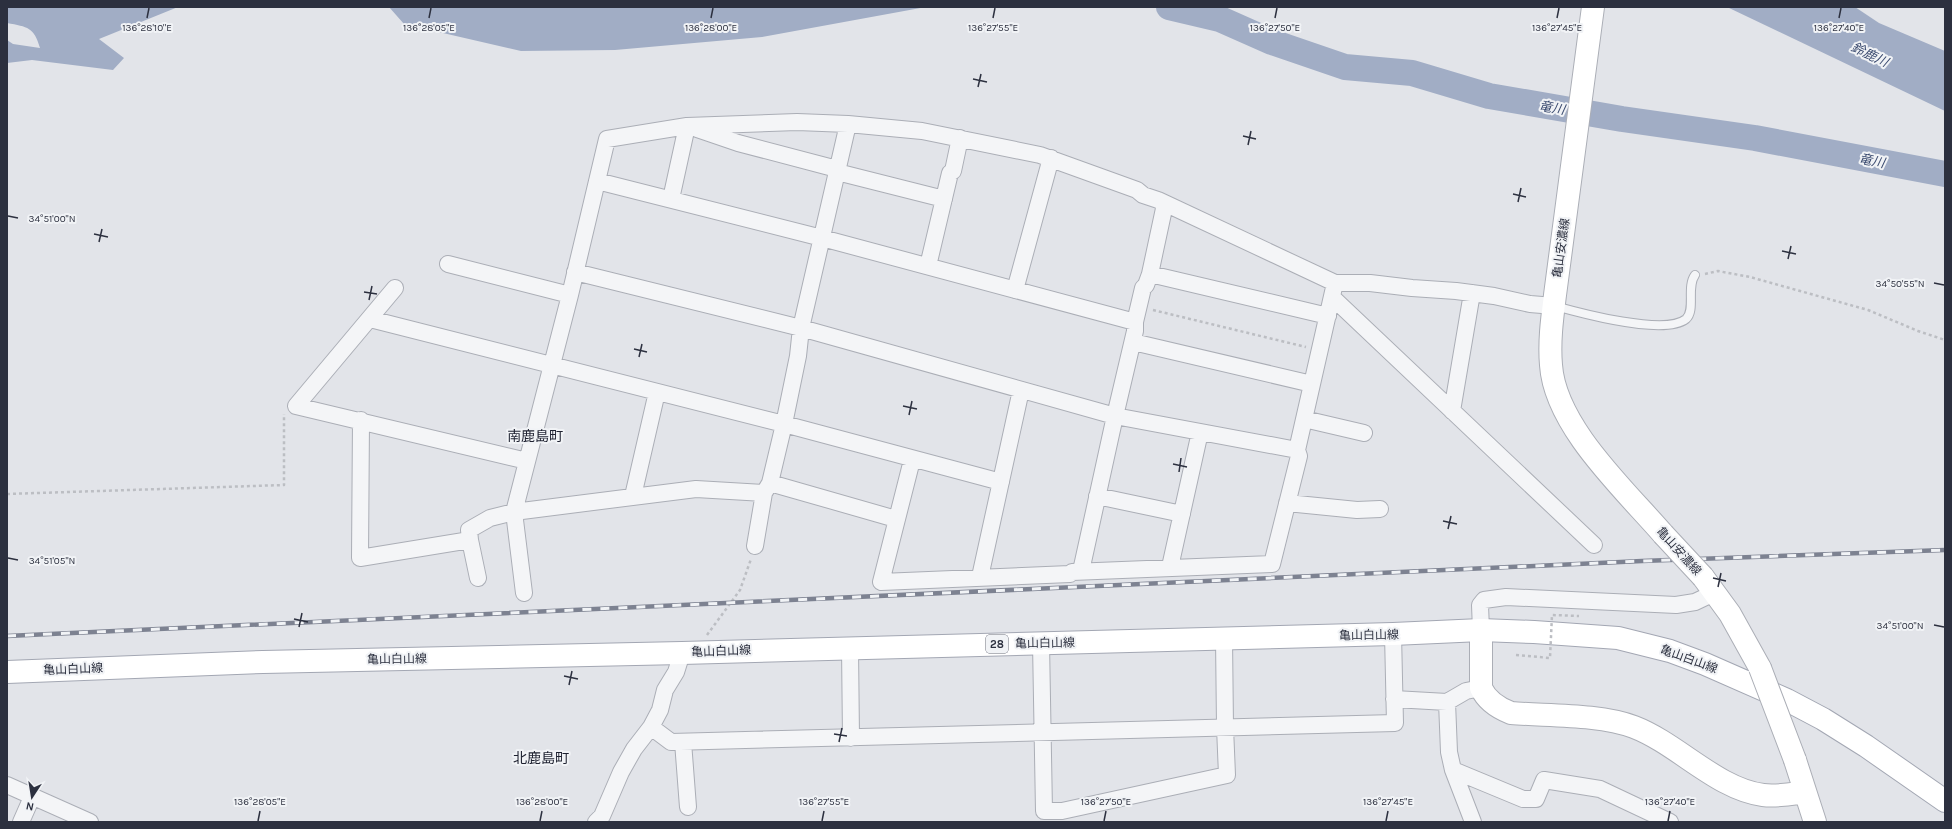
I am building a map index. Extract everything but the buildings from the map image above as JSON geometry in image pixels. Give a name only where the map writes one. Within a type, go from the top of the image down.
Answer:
[{"type":"main road","name":"亀山安濃線","points":[[1594,7],[1550,335],[1550,366],[1553,381],[1565,412],[1587,446],[1708,585],[1730,614],[1760,668],[1795,760],[1815,822]]},
{"type":"main road","name":"亀山白山線","points":[[7,672],[263,662],[682,653],[707,651],[1393,634],[1480,630],[1618,638],[1670,651],[1698,661],[1788,700],[1823,719],[1866,746],[1945,801]]},
{"type":"main road","points":[[1480,630],[1481,688],[1492,703],[1499,709],[1510,713],[1613,721],[1634,727],[1658,738],[1708,772],[1744,789],[1762,795],[1784,795],[1806,792]]},
{"type":"street","points":[[524,593],[514,512],[570,294],[607,139],[687,126],[797,122],[848,124],[922,131],[1051,158],[1137,190],[1143,195],[1158,200],[1333,290],[1452,411],[1594,545]]},
{"type":"street","points":[[755,546],[767,488],[784,424],[798,356],[801,328],[848,124]]},
{"type":"street","points":[[687,126],[738,143],[944,199]]},
{"type":"street","points":[[671,200],[687,126]]},
{"type":"street","points":[[928,266],[960,138]]},
{"type":"street","points":[[1016,290],[1051,158]]},
{"type":"street","points":[[597,181],[822,238],[1016,290],[1137,314]]},
{"type":"street","points":[[1081,571],[1114,416],[1133,342],[1137,314],[1143,288],[1146,285],[1150,274],[1165,204]]},
{"type":"street","points":[[448,264],[570,294]]},
{"type":"street","points":[[575,272],[801,328],[1114,416],[1297,450]]},
{"type":"street","points":[[1150,274],[1328,316]]},
{"type":"street","points":[[1333,290],[1370,284],[1472,293],[1530,304],[1554,301]]},
{"type":"street","points":[[395,288],[296,406],[361,420],[527,461]]},
{"type":"street","points":[[912,460],[896,519],[882,582],[1070,574],[1081,571],[1272,564],[1299,456],[1297,450],[1333,290]]},
{"type":"street","points":[[1452,411],[1472,293]]},
{"type":"street","points":[[370,319],[784,424],[912,460],[1000,482]]},
{"type":"street","points":[[1133,342],[1312,384]]},
{"type":"street","points":[[980,577],[1000,482],[1022,390]]},
{"type":"street","points":[[633,496],[657,392]]},
{"type":"street","points":[[1304,419],[1364,433]]},
{"type":"street","points":[[361,420],[360,558],[470,540]]},
{"type":"street","points":[[1170,567],[1200,432]]},
{"type":"street","points":[[478,578],[469,530],[490,518],[514,512],[696,489],[767,488],[896,519]]},
{"type":"street","points":[[1098,496],[1182,514]]},
{"type":"street","points":[[1287,503],[1357,510],[1380,509]]},
{"type":"street","points":[[1480,630],[1480,605],[1484,600],[1490,598],[1506,597],[1676,605],[1695,602],[1708,585]]},
{"type":"street","points":[[651,727],[671,742],[683,742],[1395,723],[1393,634]]},
{"type":"street","points":[[1041,643],[1044,811],[1062,810],[1227,775],[1224,638]]},
{"type":"street","points":[[850,648],[851,738]]},
{"type":"street","points":[[596,822],[602,816],[621,772],[634,749],[651,727],[660,710],[665,690],[676,672],[682,653]]},
{"type":"street","points":[[1394,699],[1447,702],[1466,691],[1481,688]]},
{"type":"street","points":[[1447,702],[1449,752],[1452,770],[1473,822]]},
{"type":"street","points":[[683,742],[688,807]]},
{"type":"street","points":[[1452,770],[1522,799],[1536,799],[1544,780],[1600,789],[1670,822]]},
{"type":"street","points":[[7,785],[84,821]]},
{"type":"street","points":[[21,822],[32,797]]},
{"type":"lane","points":[[1554,301],[1626,323],[1665,324],[1680,322],[1687,318],[1690,311],[1693,279]]},
{"type":"path","points":[[1693,279],[1718,271],[1750,277],[1868,310],[1918,331],[1945,340]]},
{"type":"path","points":[[1137,314],[1320,350]]},
{"type":"path","points":[[7,494],[284,485],[284,415],[296,406]]},
{"type":"path","points":[[707,651],[707,633],[725,613],[740,590],[755,546]]},
{"type":"path","points":[[1516,655],[1550,658],[1552,615],[1579,616]]},
{"type":"water","points":[[7,7],[178,7],[99,39],[124,58],[113,70],[32,60],[7,63],[7,40],[13,44],[40,48],[38,41],[29,29],[7,23]]},
{"type":"water","points":[[389,7],[926,7],[762,37],[615,50],[521,51],[404,24]]},
{"type":"water","name":"鈴鹿川","points":[[1727,7],[1855,7],[1879,23],[1945,51],[1945,111]]},
{"type":"waterway","name":"竜川","points":[[1169,7],[1220,19],[1272,42],[1345,67],[1412,73],[1489,96],[1622,119],[1755,138],[1945,174]]},
{"type":"railway","points":[[7,636],[1642,561],[1945,550]]},
{"type":"district","name":"南鹿島町","points":[[535,436]]},
{"type":"district","name":"北鹿島町","points":[[541,758]]}]
